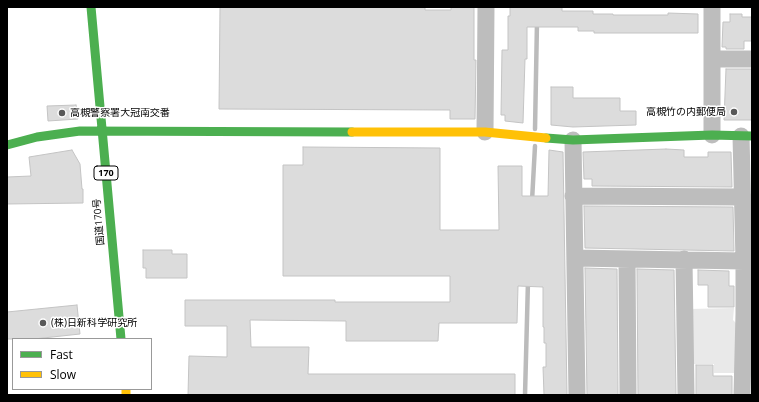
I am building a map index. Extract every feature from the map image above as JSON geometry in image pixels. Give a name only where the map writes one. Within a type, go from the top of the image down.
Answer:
[{"type":"main road","name":"国道170号","points":[[91,7],[121,338]]},
{"type":"main road","points":[[7,144],[37,137],[80,131],[485,132],[573,140],[712,135],[747,136]]},
{"type":"street","points":[[485,132],[486,7]]},
{"type":"street","points":[[712,7],[712,135]]},
{"type":"street","points":[[712,59],[752,59]]},
{"type":"street","points":[[742,395],[748,314],[744,261],[743,197],[747,136]]},
{"type":"street","points":[[573,140],[577,395]]},
{"type":"street","points":[[573,196],[743,197]]},
{"type":"street","points":[[575,258],[744,261]]},
{"type":"street","points":[[627,259],[628,395]]},
{"type":"street","points":[[684,259],[686,395]]},
{"type":"shaded area","points":[[734,308],[733,320],[736,323],[736,373],[714,373],[714,364],[689,364],[689,309]]},
{"type":"building","points":[[220,7],[425,7],[425,10],[451,10],[451,7],[474,7],[474,60],[476,60],[475,119],[450,119],[450,110],[219,109]]},
{"type":"building","points":[[510,7],[562,7],[562,11],[593,11],[593,14],[613,15],[668,15],[668,13],[698,14],[698,33],[594,33],[594,31],[578,31],[578,27],[527,27],[527,59],[525,59],[523,123],[505,121],[505,115],[501,115],[502,50],[508,50],[508,16],[510,16]]},
{"type":"building","points":[[730,14],[742,14],[742,17],[752,17],[752,41],[744,41],[744,49],[726,49],[726,47],[722,47],[723,22],[730,22]]},
{"type":"building","points":[[726,69],[752,69],[752,120],[724,120]]},
{"type":"building","points":[[551,87],[573,87],[573,98],[620,98],[620,111],[636,111],[636,125],[573,127],[551,125]]},
{"type":"building","name":"高槻警察署大冠南交番","points":[[76,105],[78,119],[48,121],[47,106]]},
{"type":"building","points":[[303,147],[440,148],[440,230],[499,230],[498,166],[522,166],[522,196],[548,196],[549,150],[563,152],[567,395],[544,395],[543,367],[546,367],[546,343],[544,343],[543,327],[543,287],[518,286],[517,323],[439,323],[438,341],[346,341],[346,321],[250,320],[251,347],[309,347],[308,374],[515,374],[515,395],[188,395],[189,356],[227,357],[227,326],[185,326],[185,300],[450,302],[450,276],[283,276],[283,165],[303,165]]},
{"type":"building","points":[[666,149],[684,150],[684,157],[708,157],[708,152],[731,152],[732,187],[592,186],[592,179],[584,179],[583,152]]},
{"type":"building","points":[[72,150],[80,164],[83,203],[7,204],[7,177],[31,176],[29,157]]},
{"type":"building","points":[[584,206],[733,207],[734,251],[585,248]]},
{"type":"building","points":[[143,250],[172,250],[172,254],[187,254],[187,278],[146,278],[146,268],[143,268]]},
{"type":"building","points":[[585,268],[617,269],[618,395],[587,395]]},
{"type":"building","points":[[637,269],[674,270],[676,395],[638,395]]},
{"type":"building","points":[[698,270],[729,271],[729,286],[734,286],[734,307],[708,307],[708,285],[698,285]]},
{"type":"building","name":"(株)日新科学研究所","points":[[77,305],[80,334],[43,338],[7,339],[7,312]]},
{"type":"building","points":[[696,365],[713,365],[713,376],[732,376],[732,395],[696,395]]},
{"type":"waterway","points":[[535,129],[537,22]]},
{"type":"waterway","points":[[532,201],[535,146]]},
{"type":"waterway","points":[[525,395],[528,281]]},
{"type":"traffic: fast","points":[[91,7],[121,338]]},
{"type":"traffic: fast","points":[[7,145],[37,137],[80,131],[352,132]]},
{"type":"traffic: fast","points":[[546,138],[573,140],[712,135],[752,136]]},
{"type":"traffic: slow","points":[[352,132],[485,132],[546,138]]},
{"type":"traffic: slow","points":[[126,390],[126,395]]},
{"type":"place","name":"高槻竹の内郵便局","points":[[734,112]]},
{"type":"place","name":"高槻警察署大冠南交番","points":[[62,113]]},
{"type":"place","name":"(株)日新科学研究所","points":[[43,323]]}]
